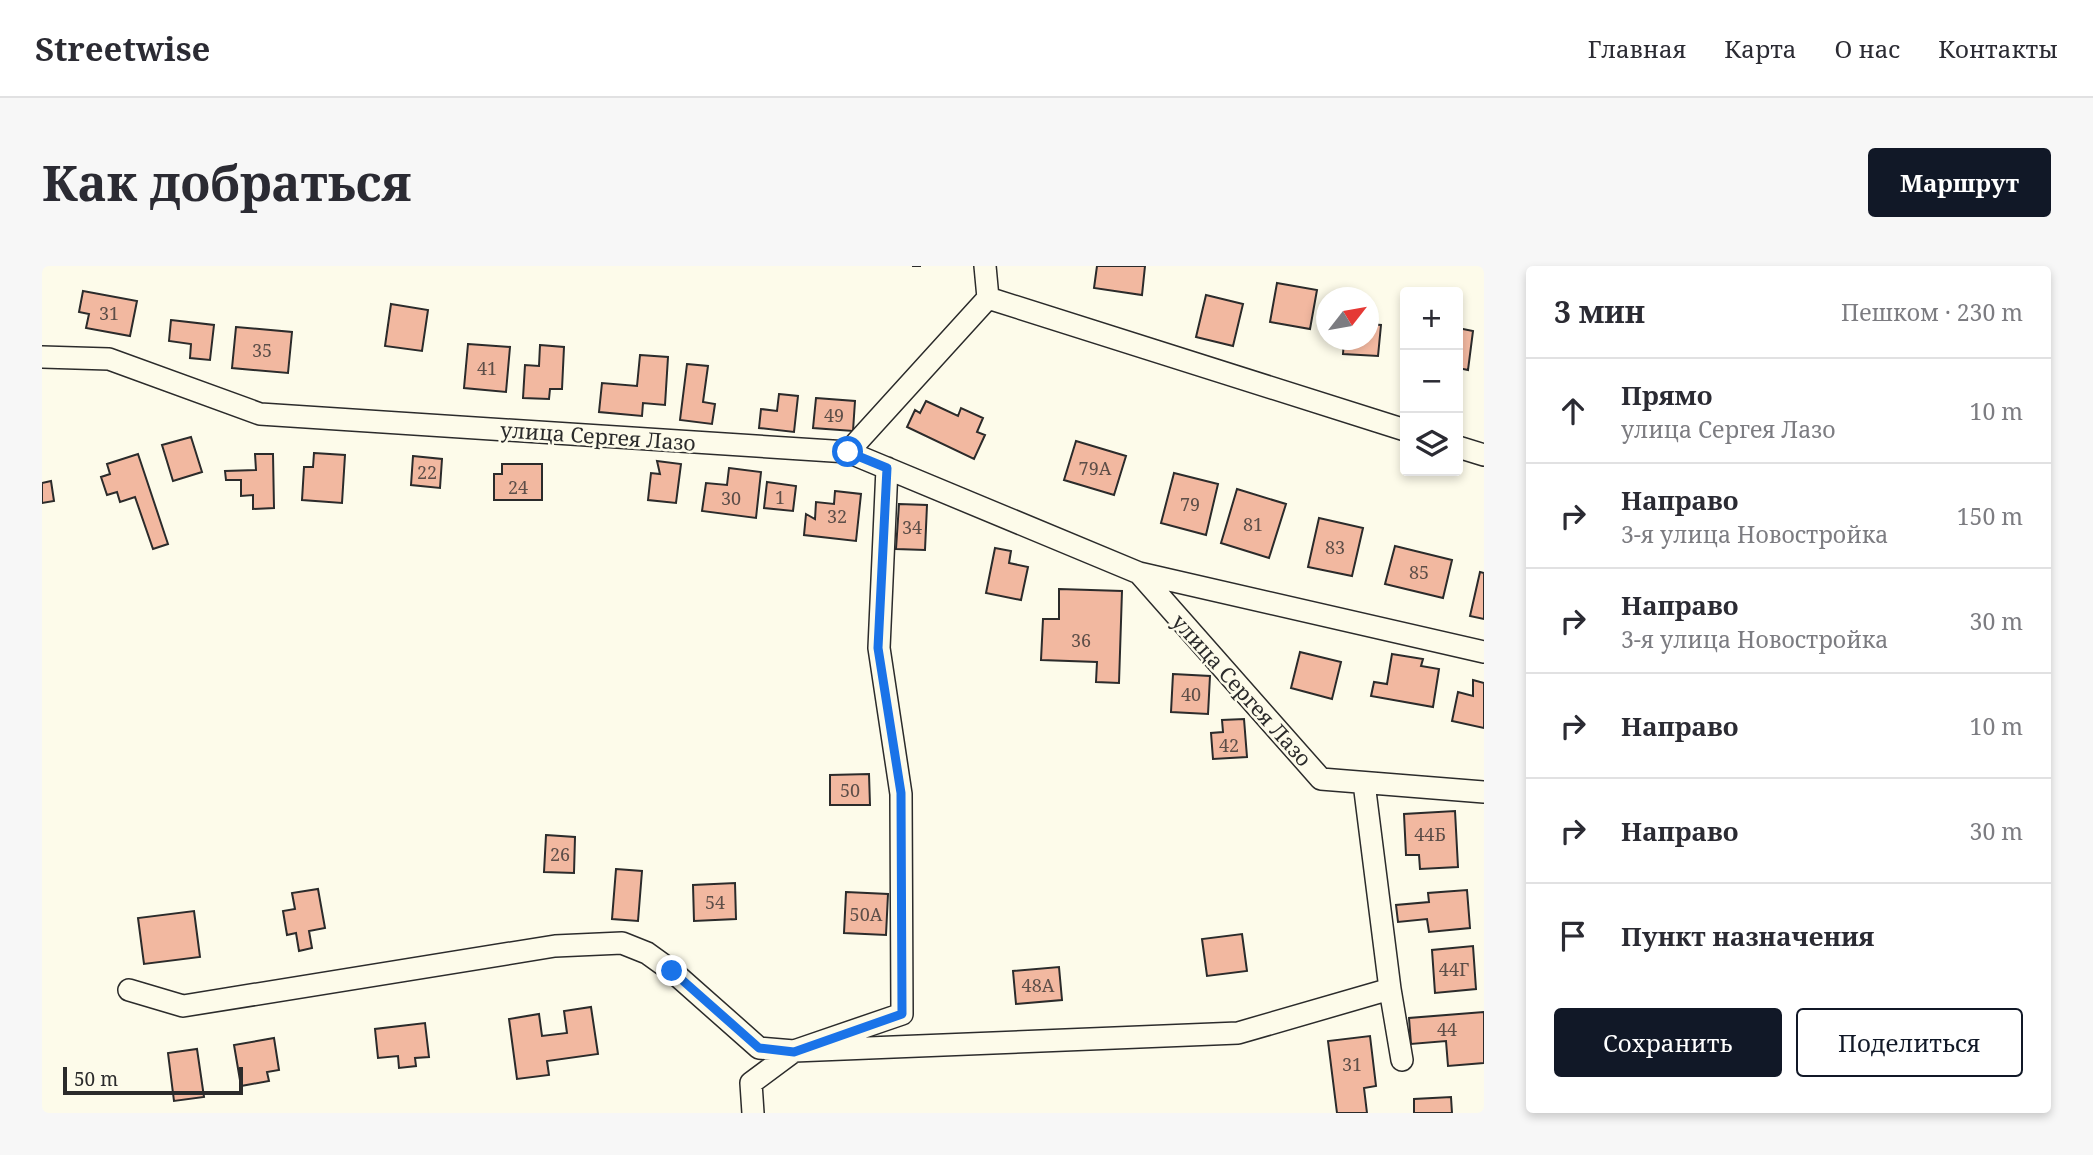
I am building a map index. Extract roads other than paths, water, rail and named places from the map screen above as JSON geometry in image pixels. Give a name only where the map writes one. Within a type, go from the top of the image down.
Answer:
[{"type":"street","points":[[848,452],[988,298],[985,266]]},
{"type":"street","points":[[988,298],[1400,428]]},
{"type":"street","name":"улица Сергея Лазо","points":[[42,357],[109,359],[260,414],[848,452],[1139,573],[1484,652]]},
{"type":"street","points":[[1463,449],[1484,455]]},
{"type":"street","points":[[753,1113],[751,1083],[794,1052],[902,1014],[901,793],[878,648],[887,468]]},
{"type":"street","name":"улица Сергея Лазо","points":[[1139,573],[1321,779],[1484,792]]},
{"type":"street","points":[[1364,783],[1390,989],[1402,1060]]},
{"type":"street","points":[[129,990],[183,1006],[555,946],[622,943],[647,953],[672,971],[759,1048],[794,1052],[1238,1033],[1390,989]]}]
